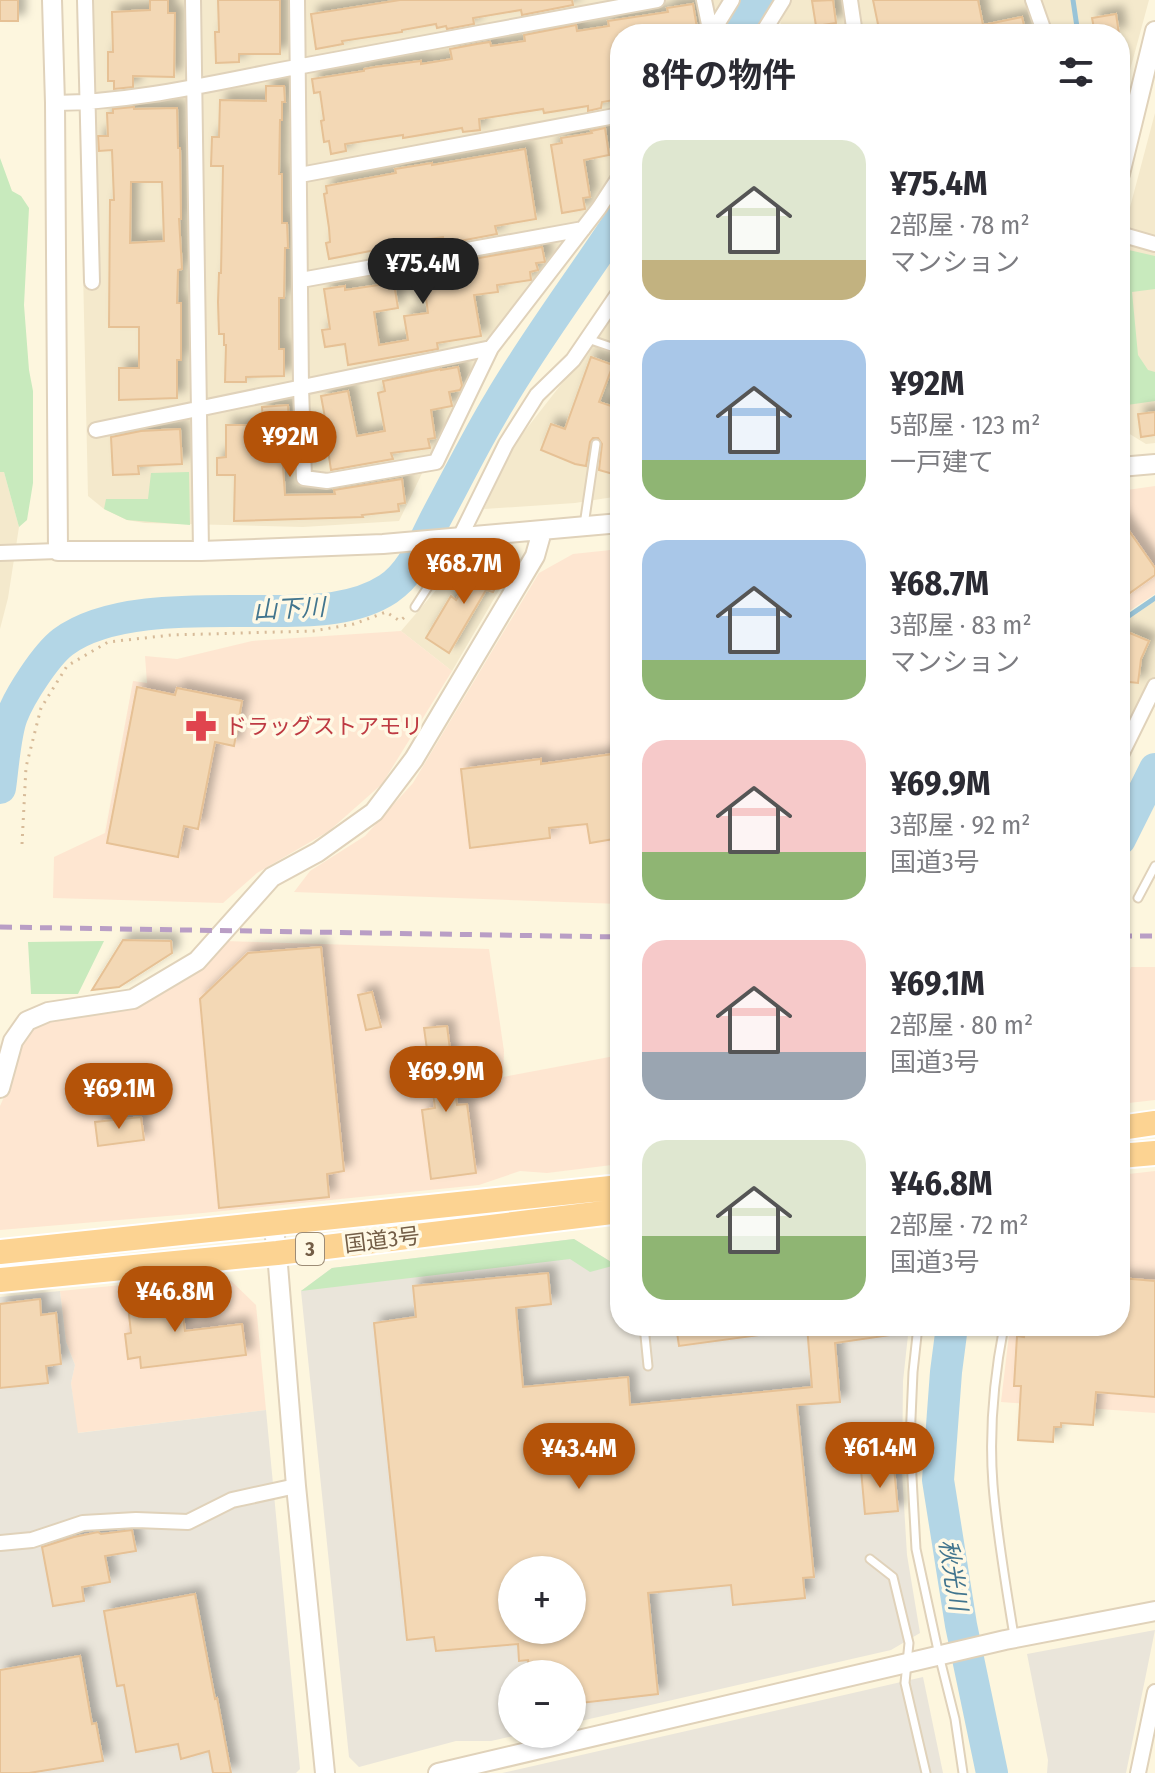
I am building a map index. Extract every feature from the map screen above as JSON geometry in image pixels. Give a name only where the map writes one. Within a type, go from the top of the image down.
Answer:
[{"type":"highway","points":[[1130,1127],[1155,1123]]},
{"type":"highway","points":[[1130,1155],[1155,1153]]},
{"type":"highway","name":"国道3号","points":[[0,1252],[610,1188]]},
{"type":"highway","name":"国道3号","points":[[0,1280],[277,1253],[610,1212]]},
{"type":"street","points":[[52,0],[58,551]]},
{"type":"street","points":[[85,0],[92,282]]},
{"type":"street","points":[[193,0],[201,551]]},
{"type":"street","points":[[297,0],[304,478],[327,481],[436,462],[491,348],[610,190]]},
{"type":"street","points":[[55,103],[87,103],[195,88],[657,0]]},
{"type":"street","points":[[704,0],[709,24]]},
{"type":"street","points":[[717,24],[732,0]]},
{"type":"street","points":[[768,24],[783,0]]},
{"type":"street","points":[[850,0],[854,24]]},
{"type":"street","points":[[1033,0],[1041,24]]},
{"type":"street","points":[[1130,133],[1155,31]]},
{"type":"street","points":[[300,175],[610,117]]},
{"type":"street","points":[[301,280],[583,229]]},
{"type":"street","points":[[1130,237],[1155,244]]},
{"type":"street","points":[[454,538],[537,395],[573,360],[610,306]]},
{"type":"street","points":[[96,430],[491,348]]},
{"type":"street","points":[[1130,466],[1155,464]]},
{"type":"street","points":[[0,553],[201,551],[383,544],[610,524]]},
{"type":"street","points":[[0,1088],[13,1041],[27,1021],[48,1012],[133,999],[184,969],[197,961],[272,877],[318,852],[374,812],[414,759],[535,556],[542,531]]},
{"type":"street","points":[[1130,737],[1155,686]]},
{"type":"street","points":[[273,1222],[325,1773]]},
{"type":"street","points":[[0,1543],[32,1540],[83,1523],[136,1520],[188,1522],[232,1500],[296,1486]]},
{"type":"street","points":[[438,1773],[942,1654],[1155,1611]]},
{"type":"street","points":[[1138,1773],[1155,1692]]},
{"type":"lane","points":[[588,339],[610,347]]},
{"type":"lane","points":[[583,527],[596,444]]},
{"type":"lane","points":[[415,607],[454,538]]},
{"type":"lane","points":[[1138,898],[1155,866]]},
{"type":"lane","points":[[645,1336],[648,1366]]},
{"type":"lane","points":[[917,1336],[910,1441],[916,1549],[942,1654],[963,1773]]},
{"type":"lane","points":[[1002,1336],[994,1410],[993,1483],[1010,1639]]},
{"type":"lane","points":[[870,1559],[893,1577],[909,1643],[905,1683],[926,1773]]},
{"type":"path","points":[[22,844],[26,767],[41,708],[67,666],[108,642],[171,635],[313,631],[354,624],[386,612],[400,621],[415,607]]},
{"type":"shaded area","points":[[77,0],[723,0],[712,24],[610,24],[610,178],[578,224],[486,341],[399,521],[303,527],[145,523],[127,520],[104,509],[88,496]]},
{"type":"shaded area","points":[[791,0],[1149,0],[1130,70],[1130,24],[780,23]]},
{"type":"shaded area","points":[[1155,113],[1155,443],[1146,444],[1130,434],[1130,207]]},
{"type":"shaded area","points":[[610,314],[610,498],[484,509],[513,446],[584,355]]},
{"type":"shaded area","points":[[0,472],[4,472],[19,527],[0,629]]},
{"type":"shaded area","points":[[1155,486],[1155,594],[1130,610],[1130,490]]},
{"type":"shaded area","points":[[610,550],[610,904],[294,892],[310,871],[365,836],[413,783],[539,573],[573,554]]},
{"type":"shaded area","points":[[503,556],[516,561],[452,671],[401,631],[461,561]]},
{"type":"shaded area","points":[[1155,601],[1155,699],[1130,748],[1130,618]]},
{"type":"shaded area","points":[[401,631],[452,671],[382,784],[329,831],[257,873],[223,903],[53,898],[54,857],[105,833],[133,681],[147,683],[145,656],[177,659],[252,641]]},
{"type":"shaded area","points":[[224,941],[489,949],[504,1051],[503,1077],[610,1057],[610,1165],[547,1173],[520,1171],[479,1185],[0,1230],[0,1106],[24,1037],[38,1024],[133,1009],[201,968]]},
{"type":"shaded area","points":[[1131,967],[1155,967],[1155,1100],[1130,1103]]},
{"type":"shaded area","points":[[1155,1171],[1155,1413],[1001,1402],[1009,1336],[1130,1336],[1130,1174]]},
{"type":"shaded area","points":[[574,1239],[610,1261],[610,1336],[908,1336],[903,1381],[902,1472],[907,1555],[920,1633],[891,1650],[586,1720],[586,1660],[498,1660],[498,1739],[456,1741],[359,1767],[349,1757],[301,1291],[332,1268]]},
{"type":"shaded area","points":[[225,1275],[256,1305],[266,1410],[77,1433],[71,1383],[75,1365],[66,1342],[60,1291]]},
{"type":"shaded area","points":[[60,1291],[66,1342],[75,1365],[71,1383],[78,1433],[266,1410],[300,1769],[296,1773],[0,1773],[0,1297]]},
{"type":"shaded area","points":[[1155,1630],[1126,1773],[1047,1773],[1048,1760],[1027,1654]]},
{"type":"shaded area","points":[[923,1677],[943,1773],[502,1773]]},
{"type":"green space","points":[[0,158],[12,191],[21,196],[29,208],[24,305],[33,391],[33,483],[27,520],[19,527],[4,472],[0,472]]},
{"type":"green space","points":[[1130,250],[1155,256],[1155,289],[1132,292],[1138,355],[1148,370],[1155,372],[1155,401],[1130,405]]},
{"type":"green space","points":[[189,472],[190,525],[127,520],[104,509],[106,499],[148,499],[151,473]]},
{"type":"green space","points":[[104,941],[78,994],[31,994],[28,942]]},
{"type":"green space","points":[[574,1239],[610,1261],[610,1267],[590,1272],[570,1259],[301,1291],[332,1268]]},
{"type":"building","points":[[0,0],[18,0],[18,21],[0,21]]},
{"type":"building","points":[[150,0],[168,0],[168,13],[175,13],[174,77],[133,76],[133,87],[114,89],[114,81],[108,81],[108,52],[113,52],[112,12],[150,10]]},
{"type":"building","points":[[218,0],[280,0],[280,54],[239,54],[239,62],[216,63]]},
{"type":"building","points":[[400,0],[572,0],[573,5],[522,15],[521,10],[473,18],[474,24],[447,29],[446,26],[437,28],[436,24],[342,41],[343,44],[316,49],[311,14]]},
{"type":"building","points":[[833,0],[836,23],[816,24],[812,1]]},
{"type":"building","points":[[873,0],[978,0],[983,24],[878,24]]},
{"type":"building","points":[[693,4],[696,24],[610,24],[610,101],[602,102],[601,108],[588,111],[588,106],[544,113],[543,109],[479,119],[480,130],[463,132],[462,128],[345,144],[346,151],[331,154],[329,141],[324,142],[320,92],[314,93],[312,79],[375,67],[452,59],[450,49],[490,42],[491,46],[525,41],[524,35],[576,25],[577,31],[609,26],[608,21],[668,12],[667,8]]},
{"type":"building","points":[[1116,14],[1118,24],[1093,24],[1092,18]]},
{"type":"building","points":[[1022,17],[1024,24],[988,24]]},
{"type":"building","points":[[266,86],[284,86],[285,102],[282,102],[280,120],[279,174],[282,174],[282,223],[287,223],[288,248],[285,248],[284,298],[279,298],[279,349],[284,349],[284,376],[246,377],[246,382],[225,382],[226,345],[224,334],[219,334],[218,302],[223,166],[211,166],[212,137],[219,137],[220,100],[266,101]]},
{"type":"building","points":[[177,108],[182,269],[178,270],[181,360],[177,360],[177,398],[119,400],[119,368],[139,368],[139,327],[109,327],[110,200],[114,200],[112,150],[99,151],[98,136],[108,136],[107,113],[113,113],[113,109]],"holes":[[[131,182],[162,182],[164,241],[130,243]]]},
{"type":"building","points":[[605,128],[609,155],[584,160],[590,197],[583,198],[585,209],[562,213],[551,145],[562,143],[561,138]]},
{"type":"building","points":[[525,149],[536,219],[495,226],[497,234],[444,244],[443,237],[391,244],[391,247],[329,259],[326,186],[396,173],[395,169]]},
{"type":"building","points":[[542,247],[545,262],[536,263],[538,270],[530,272],[531,280],[497,285],[498,292],[474,295],[481,336],[437,343],[438,349],[348,365],[345,344],[325,347],[322,330],[330,329],[324,289],[345,286],[345,290],[379,285],[378,280],[393,277],[398,308],[374,312],[379,345],[408,340],[404,316],[428,313],[422,268]]},
{"type":"building","points":[[591,357],[610,364],[610,373],[599,402],[610,406],[610,473],[599,470],[602,444],[598,438],[590,442],[586,466],[541,450],[551,424],[565,429]]},
{"type":"building","points":[[458,367],[462,386],[460,390],[449,392],[452,406],[431,410],[435,438],[428,439],[430,448],[391,453],[393,459],[331,470],[326,437],[317,439],[315,425],[326,423],[321,396],[348,391],[357,436],[385,431],[378,393],[385,391],[383,381]]},
{"type":"building","points":[[288,405],[286,452],[282,452],[285,495],[335,494],[334,490],[402,479],[405,503],[398,504],[399,511],[363,517],[234,521],[235,475],[217,475],[217,458],[226,457],[226,425],[263,425],[262,407]]},
{"type":"building","points":[[1155,412],[1155,435],[1141,437],[1138,414]]},
{"type":"building","points":[[180,429],[182,464],[138,466],[139,474],[113,475],[111,437],[141,431]]},
{"type":"building","points":[[1130,532],[1155,568],[1155,575],[1130,593]]},
{"type":"building","points":[[489,562],[505,570],[493,592],[486,590],[449,653],[426,638],[451,596],[456,600],[478,564],[486,568]]},
{"type":"building","points":[[1130,633],[1149,641],[1141,659],[1138,683],[1130,682]]},
{"type":"building","points":[[137,687],[175,695],[177,688],[242,701],[234,746],[215,742],[198,829],[184,826],[178,857],[107,843]]},
{"type":"building","points":[[610,754],[610,840],[590,843],[587,824],[549,828],[550,838],[470,848],[461,769],[541,759],[541,764]]},
{"type":"building","points":[[123,940],[171,941],[172,953],[119,987],[92,990]]},
{"type":"building","points":[[321,947],[344,1171],[327,1174],[329,1197],[219,1208],[200,999],[248,953]]},
{"type":"building","points":[[372,992],[381,1027],[366,1030],[358,995]]},
{"type":"building","points":[[447,1026],[457,1105],[467,1104],[476,1173],[431,1179],[422,1110],[435,1108],[424,1028]]},
{"type":"building","points":[[141,1117],[144,1140],[98,1146],[95,1122]]},
{"type":"building","points":[[548,1273],[551,1304],[516,1308],[523,1387],[628,1377],[630,1405],[812,1387],[808,1336],[884,1336],[835,1343],[840,1402],[797,1405],[814,1577],[803,1578],[805,1598],[733,1605],[731,1585],[648,1593],[658,1694],[586,1702],[586,1660],[519,1660],[518,1644],[436,1651],[434,1637],[407,1640],[374,1323],[416,1317],[413,1286]]},
{"type":"building","points":[[1130,1279],[1155,1281],[1155,1397],[1096,1392],[1093,1425],[1061,1423],[1061,1427],[1054,1427],[1053,1442],[1018,1440],[1021,1386],[1014,1386],[1017,1336],[1130,1336]]},
{"type":"building","points":[[180,1290],[185,1331],[242,1324],[246,1355],[141,1368],[140,1357],[128,1359],[125,1334],[131,1333],[127,1297]]},
{"type":"building","points":[[40,1299],[41,1315],[56,1313],[61,1364],[46,1366],[48,1383],[0,1388],[0,1304]]},
{"type":"building","points":[[678,1336],[753,1336],[679,1346]]},
{"type":"building","points":[[894,1467],[898,1511],[865,1514],[861,1470]]},
{"type":"building","points":[[132,1530],[136,1551],[105,1556],[110,1582],[82,1587],[84,1601],[53,1606],[42,1547],[98,1532]]},
{"type":"building","points":[[195,1594],[231,1773],[213,1773],[209,1751],[181,1759],[178,1744],[136,1752],[124,1685],[117,1686],[104,1611]]},
{"type":"building","points":[[80,1656],[92,1724],[96,1723],[103,1761],[29,1773],[0,1773],[0,1670]]},
{"type":"waterway","name":"山下川","points":[[745,24],[758,0]]},
{"type":"waterway","points":[[1073,0],[1077,24]]},
{"type":"waterway","name":"山下川","points":[[0,788],[8,732],[21,697],[56,648],[84,630],[109,621],[166,613],[334,608],[376,596],[397,582],[418,555],[475,444],[513,379],[610,235]]},
{"type":"waterway","points":[[1130,615],[1155,598]]},
{"type":"waterway","name":"秋光川","points":[[1130,819],[1155,769]]},
{"type":"waterway","name":"秋光川","points":[[951,1336],[938,1480],[961,1625],[992,1773]]},
{"type":"railway","points":[[0,927],[610,937]]},
{"type":"railway","points":[[1130,936],[1155,936]]},
{"type":"place","name":"ドラッグストアモリ","points":[[201,726]]}]
